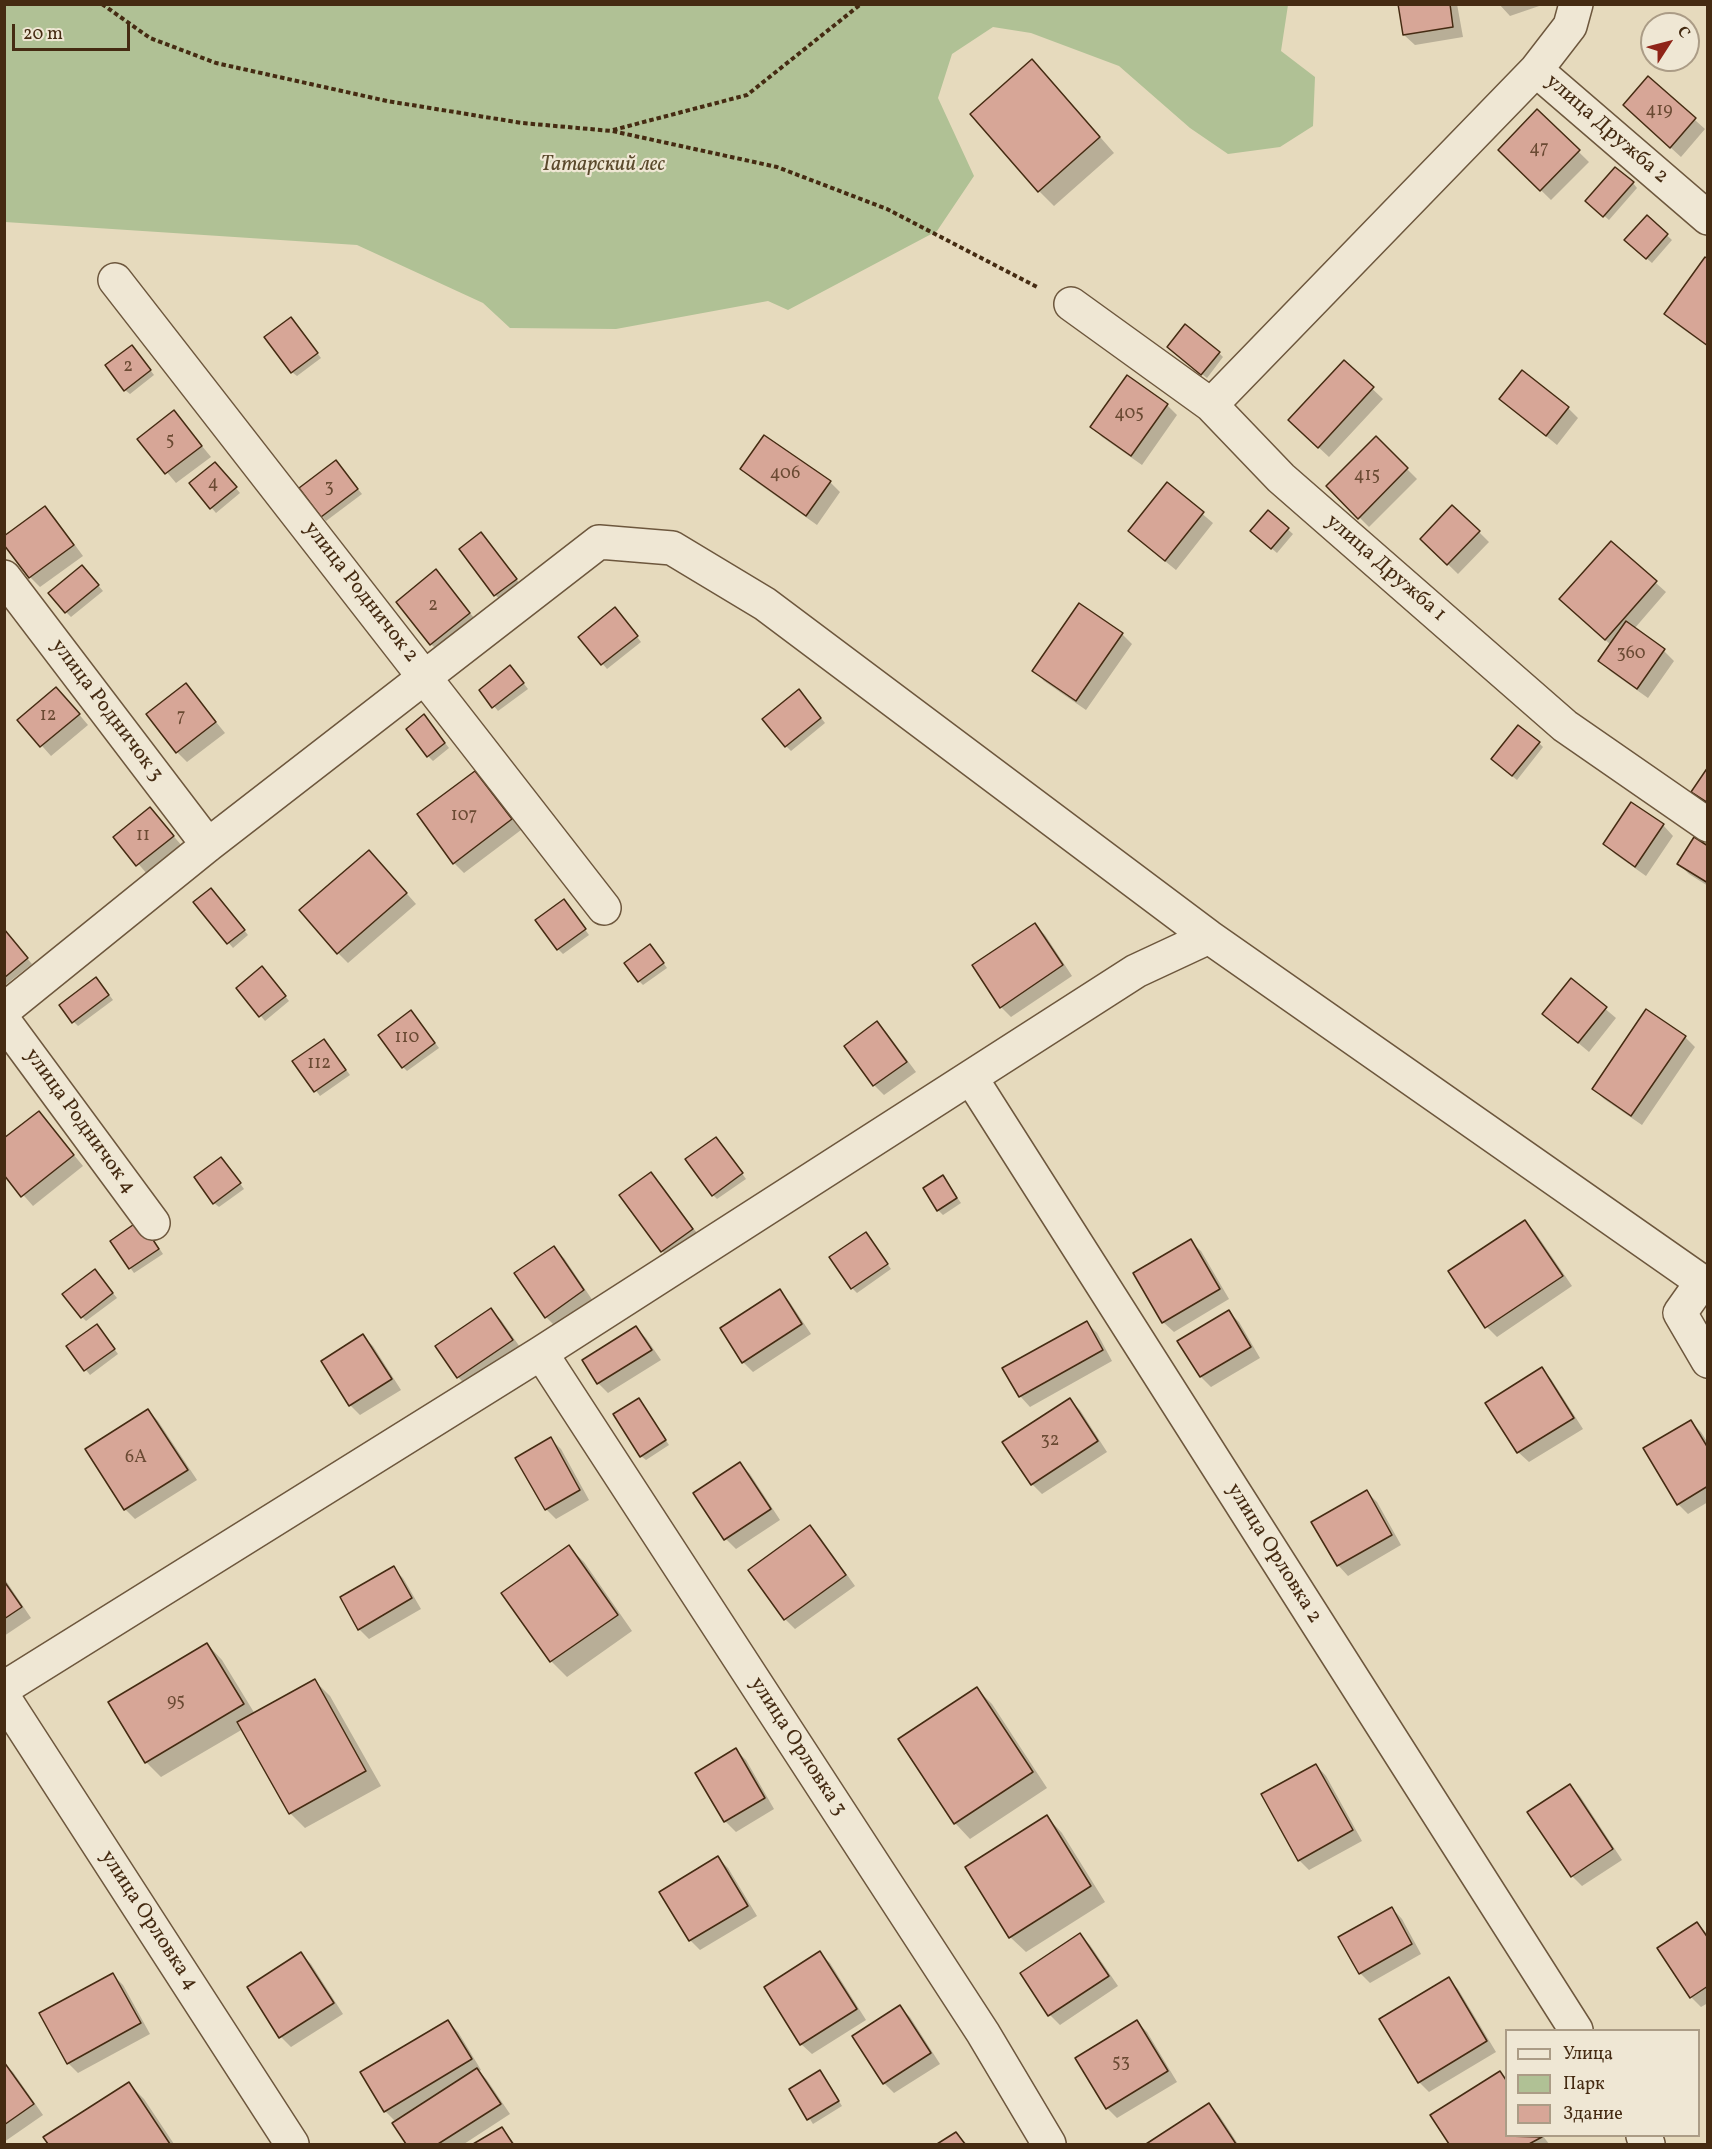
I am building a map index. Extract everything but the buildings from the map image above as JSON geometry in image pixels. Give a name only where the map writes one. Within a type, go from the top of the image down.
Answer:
[{"type":"street","name":"улица Дружба 2","points":[[1576,4],[1570,26],[1536,70],[1707,218]]},
{"type":"street","points":[[1211,405],[1536,70]]},
{"type":"street","name":"улица Родничок 2","points":[[115,280],[604,908]]},
{"type":"street","name":"улица Дружба 1","points":[[1071,304],[1211,405],[1281,478],[1565,726],[1707,825]]},
{"type":"street","points":[[4,1010],[208,845],[599,542],[672,548],[765,604],[1209,937],[1704,1284],[1680,1313],[1707,1361]]},
{"type":"street","name":"улица Родничок 3","points":[[4,577],[208,845]]},
{"type":"street","points":[[4,1688],[541,1353],[1136,970],[1209,937]]},
{"type":"street","name":"улица Родничок 4","points":[[4,1021],[153,1223]]},
{"type":"street","name":"улица Орловка 2","points":[[971,1078],[1575,2029]]},
{"type":"street","name":"улица Орловка 3","points":[[541,1353],[983,2033],[1048,2145]]},
{"type":"street","name":"улица Орловка 4","points":[[4,1698],[292,2145]]},
{"type":"path","points":[[102,4],[150,38],[216,63],[387,101],[522,123],[612,131],[777,167],[887,209],[1071,304]]},
{"type":"path","points":[[612,131],[747,95],[861,4]]},
{"type":"green space","name":"Татарский лес","points":[[4,5],[1288,5],[1281,51],[1315,77],[1313,126],[1280,147],[1228,154],[1190,128],[1119,66],[1031,33],[993,27],[952,54],[938,98],[974,176],[937,231],[788,310],[768,301],[616,329],[510,328],[483,303],[357,245],[5,222]]}]
